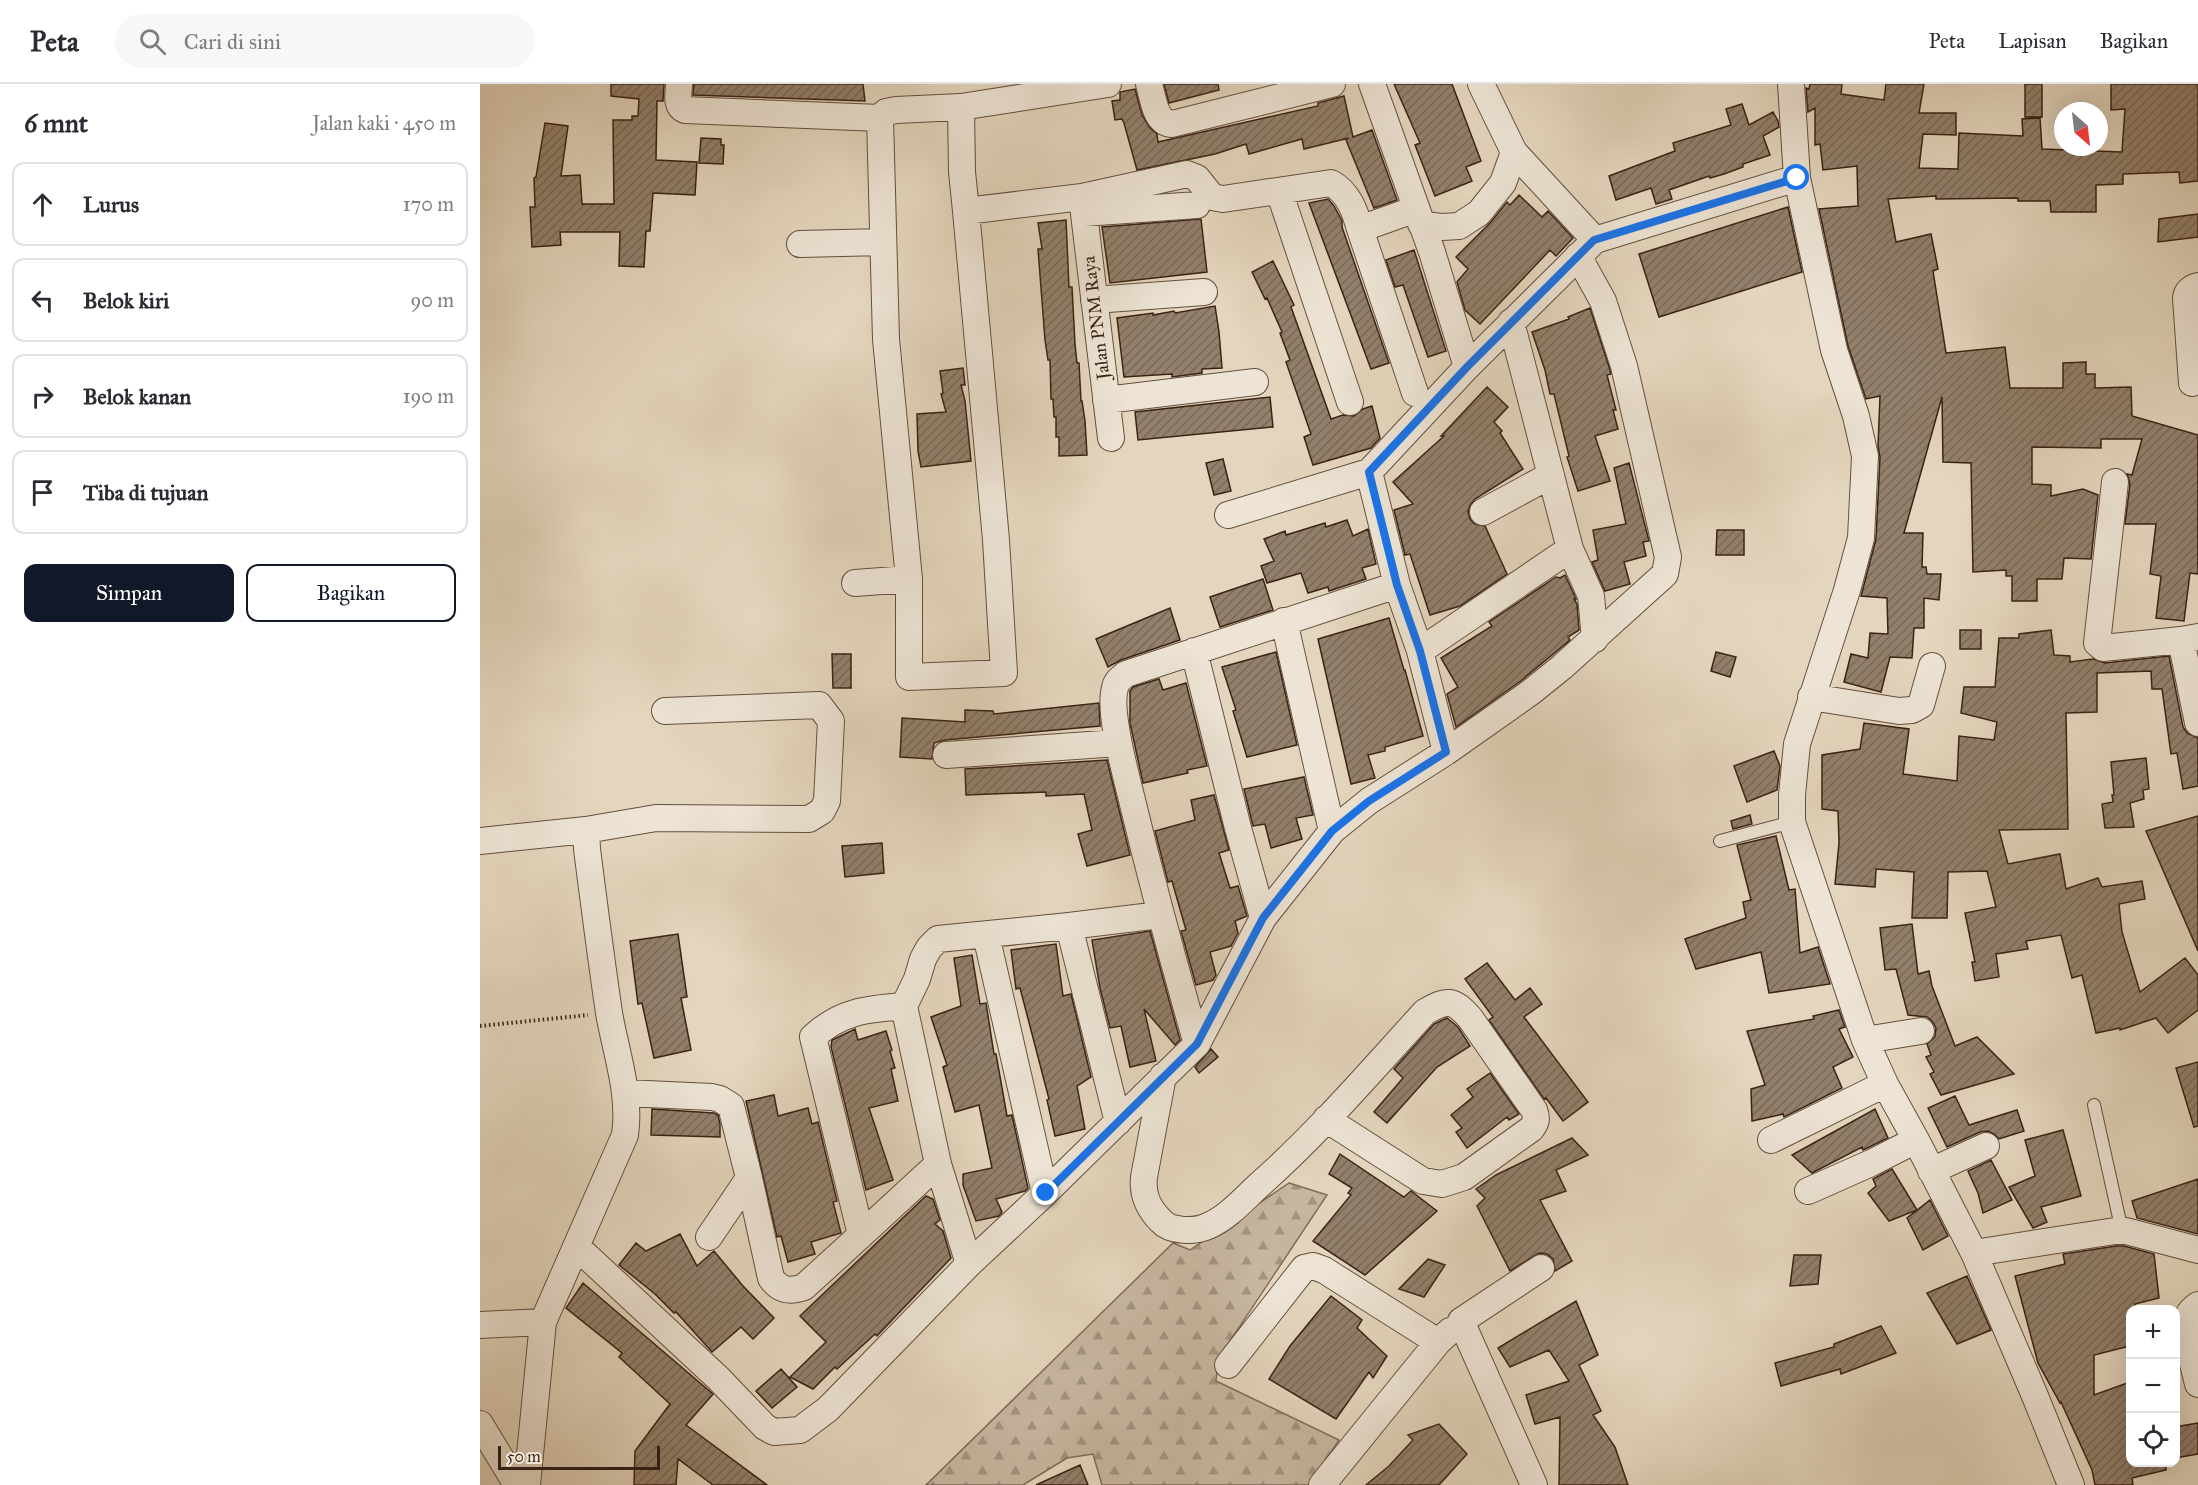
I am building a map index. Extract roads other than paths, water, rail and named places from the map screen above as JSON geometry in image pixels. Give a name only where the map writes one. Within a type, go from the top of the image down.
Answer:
[{"type":"street","points":[[679,84],[678,103],[685,110],[880,118]]},
{"type":"street","points":[[962,107],[962,172],[996,540],[1004,673],[909,677],[909,579],[888,373],[880,118],[886,112],[896,110],[962,107],[1108,84]]},
{"type":"street","points":[[1149,84],[1160,119],[1172,124],[1332,84]]},
{"type":"street","points":[[1372,84],[1419,216],[1467,367]]},
{"type":"street","points":[[577,1247],[718,1378],[765,1428],[774,1432],[800,1430],[828,1409],[969,1264],[1046,1193],[1197,1044],[1263,918],[1332,831],[1369,801],[1446,752],[1531,692],[1594,639],[1665,573],[1669,561],[1624,366],[1586,248],[1514,152],[1481,84]]},
{"type":"street","points":[[1791,84],[1797,178],[1834,350],[1859,426],[1865,456],[1861,538],[1847,590],[1797,744],[1792,822],[1865,1040],[1885,1084],[1974,1253],[2036,1396],[2071,1485]]},
{"type":"street","points":[[1360,229],[1419,216],[1442,227],[1459,226],[1479,213],[1503,183],[1514,152]]},
{"type":"street","points":[[1083,205],[1187,174],[1197,178],[1212,197],[1216,198],[1331,183],[1341,188],[1349,200],[1360,229],[1415,393]]},
{"type":"street","points":[[1228,515],[1369,472],[1467,367],[1586,248],[1797,178]]},
{"type":"street","points":[[1279,191],[1350,402]]},
{"type":"street","points":[[966,210],[1083,205],[1197,205]]},
{"type":"street","name":"Jalan PNM Raya","points":[[1083,205],[1111,438]]},
{"type":"street","points":[[800,244],[883,242]]},
{"type":"street","points":[[2192,383],[2186,298],[2193,287],[2198,286]]},
{"type":"street","points":[[1094,300],[1204,292]]},
{"type":"street","points":[[1511,322],[1570,549],[1591,596],[1594,639]]},
{"type":"street","points":[[1106,400],[1255,382]]},
{"type":"street","points":[[1369,472],[1397,585],[1420,651],[1446,752]]},
{"type":"street","points":[[1483,512],[1551,475]]},
{"type":"street","points":[[2115,482],[2097,644],[2103,648],[2190,639],[2198,723]]},
{"type":"street","points":[[1420,651],[1570,549]]},
{"type":"street","points":[[855,584],[909,579]]},
{"type":"street","points":[[1197,1044],[1160,915],[1118,743],[1113,701],[1115,687],[1126,674],[1397,585]]},
{"type":"street","points":[[1284,621],[1332,831]]},
{"type":"street","points":[[1194,651],[1263,918]]},
{"type":"street","points":[[1811,697],[1899,711],[1912,710],[1921,705],[1932,666]]},
{"type":"street","points":[[480,841],[586,830],[656,818],[809,819],[822,811],[827,801],[831,721],[819,705],[665,711]]},
{"type":"street","points":[[946,755],[1118,743]]},
{"type":"street","points":[[526,1485],[543,1322],[625,1135],[627,1108],[609,1013],[586,830]]},
{"type":"street","points":[[969,1264],[938,1164],[904,1005],[917,979],[928,948],[938,939],[1160,915]]},
{"type":"street","points":[[1069,926],[1119,1122]]},
{"type":"street","points":[[986,935],[1046,1193]]},
{"type":"street","points":[[1163,1076],[1142,1191],[1152,1212],[1163,1224],[1179,1229],[1195,1230],[1220,1220],[1290,1157],[1425,1012],[1442,1003],[1450,1002],[1470,1018],[1534,1110],[1536,1123],[1532,1129],[1482,1166],[1464,1177],[1443,1184],[1423,1181],[1326,1119]]},
{"type":"street","points":[[861,1235],[813,1037],[831,1022],[846,1015],[864,1009],[904,1005]]},
{"type":"street","points":[[1865,1040],[1921,1031]]},
{"type":"street","points":[[1771,1140],[1885,1084]]},
{"type":"street","points":[[625,1093],[712,1097],[730,1106],[771,1278],[776,1285],[785,1290],[795,1291],[804,1287],[938,1164]]},
{"type":"street","points":[[1808,1191],[1916,1140]]},
{"type":"street","points":[[1931,1171],[1986,1146]]},
{"type":"street","points":[[709,1237],[749,1178]]},
{"type":"street","points":[[1974,1253],[2121,1231],[2198,1250]]},
{"type":"street","points":[[1228,1365],[1304,1268],[1313,1266],[1324,1270],[1438,1342]]},
{"type":"street","points":[[1322,1485],[1438,1342],[1461,1321],[1541,1268]]},
{"type":"street","points":[[2198,1305],[2188,1314],[2185,1322],[2185,1331],[2198,1384]]},
{"type":"street","points":[[1461,1321],[1534,1485]]},
{"type":"street","points":[[480,1325],[543,1322]]},
{"type":"street","points":[[480,1424],[517,1485]]},
{"type":"lane","points":[[1720,841],[1792,822]]},
{"type":"lane","points":[[2094,1105],[2121,1231]]}]
